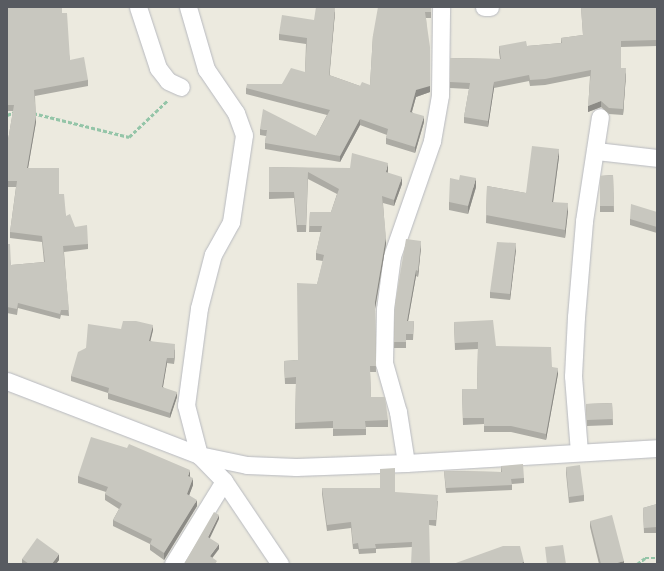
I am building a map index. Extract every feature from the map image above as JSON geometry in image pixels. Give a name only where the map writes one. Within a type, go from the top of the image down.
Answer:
[{"type":"street","points":[[138,7],[158,68],[168,81],[181,87]]},
{"type":"street","points":[[188,7],[206,69],[236,113],[244,135],[231,222],[213,254],[199,308],[186,405],[199,455],[224,480],[280,564]]},
{"type":"street","points":[[406,463],[398,412],[384,363],[385,309],[392,256],[432,141],[440,95],[441,7]]},
{"type":"street","points":[[484,7],[490,7]]},
{"type":"street","points":[[579,452],[573,376],[576,317],[584,221],[596,151],[600,117]]},
{"type":"street","points":[[596,151],[657,158]]},
{"type":"street","points":[[7,381],[199,455],[247,465],[296,467],[406,463],[657,448]]},
{"type":"street","points":[[173,564],[224,480]]},
{"type":"path","points":[[29,113],[129,137],[181,87]]},
{"type":"path","points":[[7,115],[23,112]]},
{"type":"path","points":[[637,564],[645,558],[657,558]]},
{"type":"building","points":[[7,7],[62,7],[62,13],[67,13],[70,60],[84,57],[88,80],[34,90],[36,116],[27,168],[59,168],[59,194],[64,194],[66,216],[70,214],[75,227],[87,225],[88,244],[63,246],[69,310],[61,310],[60,314],[18,303],[17,309],[7,307],[7,244],[10,244],[11,265],[45,262],[42,236],[10,232],[17,181],[7,181],[7,146],[14,105],[7,105]]},
{"type":"building","points":[[316,7],[335,7],[329,75],[360,86],[362,82],[370,85],[373,35],[378,7],[431,7],[431,12],[425,12],[430,47],[430,86],[416,90],[410,112],[424,116],[415,147],[386,138],[388,129],[360,119],[340,156],[265,143],[267,130],[260,129],[263,109],[316,136],[330,110],[246,88],[247,84],[282,84],[291,68],[305,72],[307,38],[279,34],[282,15],[314,20]]},
{"type":"building","points":[[581,7],[657,7],[657,40],[621,41],[621,68],[626,68],[623,109],[609,108],[601,101],[588,106],[591,70],[545,79],[530,80],[529,75],[494,82],[488,121],[464,117],[470,83],[450,82],[450,58],[501,59],[499,46],[526,41],[527,46],[562,43],[561,38],[583,35]]},
{"type":"building","points":[[532,146],[559,149],[552,202],[568,203],[565,230],[486,215],[487,186],[526,193]]},
{"type":"building","points":[[352,153],[388,163],[386,172],[402,177],[394,200],[382,196],[386,237],[375,302],[376,366],[370,366],[371,397],[385,397],[388,420],[365,421],[366,429],[333,429],[333,421],[295,423],[296,377],[285,378],[284,361],[298,360],[297,283],[317,284],[324,255],[316,253],[322,226],[309,226],[310,212],[331,212],[339,189],[308,172],[306,225],[297,225],[294,192],[269,192],[269,167],[350,168]]},
{"type":"building","points":[[460,175],[476,178],[468,206],[449,202],[450,178],[459,180]]},
{"type":"building","points":[[613,175],[614,206],[600,206],[600,176]]},
{"type":"building","points":[[631,204],[657,212],[657,227],[630,219]]},
{"type":"building","points":[[406,239],[421,241],[418,271],[416,270],[407,321],[414,321],[413,334],[406,334],[406,342],[394,342],[395,304]]},
{"type":"building","points":[[497,242],[516,243],[510,294],[490,292]]},
{"type":"building","points":[[493,320],[496,346],[551,347],[552,367],[558,368],[546,434],[511,426],[484,426],[484,418],[463,418],[462,389],[477,389],[478,342],[455,343],[454,322]]},
{"type":"building","points":[[123,321],[136,321],[153,325],[149,341],[175,344],[174,358],[167,358],[162,387],[177,392],[170,413],[108,393],[109,388],[71,376],[78,352],[86,348],[88,324],[121,329]]},
{"type":"building","points":[[612,403],[613,419],[587,420],[586,404]]},
{"type":"building","points":[[91,437],[127,448],[129,444],[190,470],[188,476],[193,478],[187,494],[197,500],[164,553],[150,544],[152,539],[113,520],[122,504],[105,494],[108,487],[78,476]]},
{"type":"building","points":[[523,464],[524,478],[511,479],[512,485],[446,488],[444,471],[502,472],[501,466]]},
{"type":"building","points":[[580,465],[584,495],[569,497],[566,467]]},
{"type":"building","points":[[395,468],[395,492],[438,495],[436,520],[429,520],[430,564],[411,564],[412,542],[375,544],[376,548],[359,549],[358,543],[353,544],[351,522],[327,525],[322,488],[380,488],[380,469]]},
{"type":"building","points":[[657,504],[657,527],[644,528],[643,508]]},
{"type":"building","points":[[214,512],[219,515],[208,537],[219,544],[210,556],[217,561],[215,564],[184,564]]},
{"type":"building","points":[[612,515],[624,561],[614,564],[601,564],[590,521]]},
{"type":"building","points":[[37,538],[59,554],[52,564],[29,564],[22,559]]},
{"type":"building","points":[[563,545],[566,564],[547,564],[545,547]]},
{"type":"building","points":[[503,546],[520,546],[524,562],[517,564],[453,564]]}]
